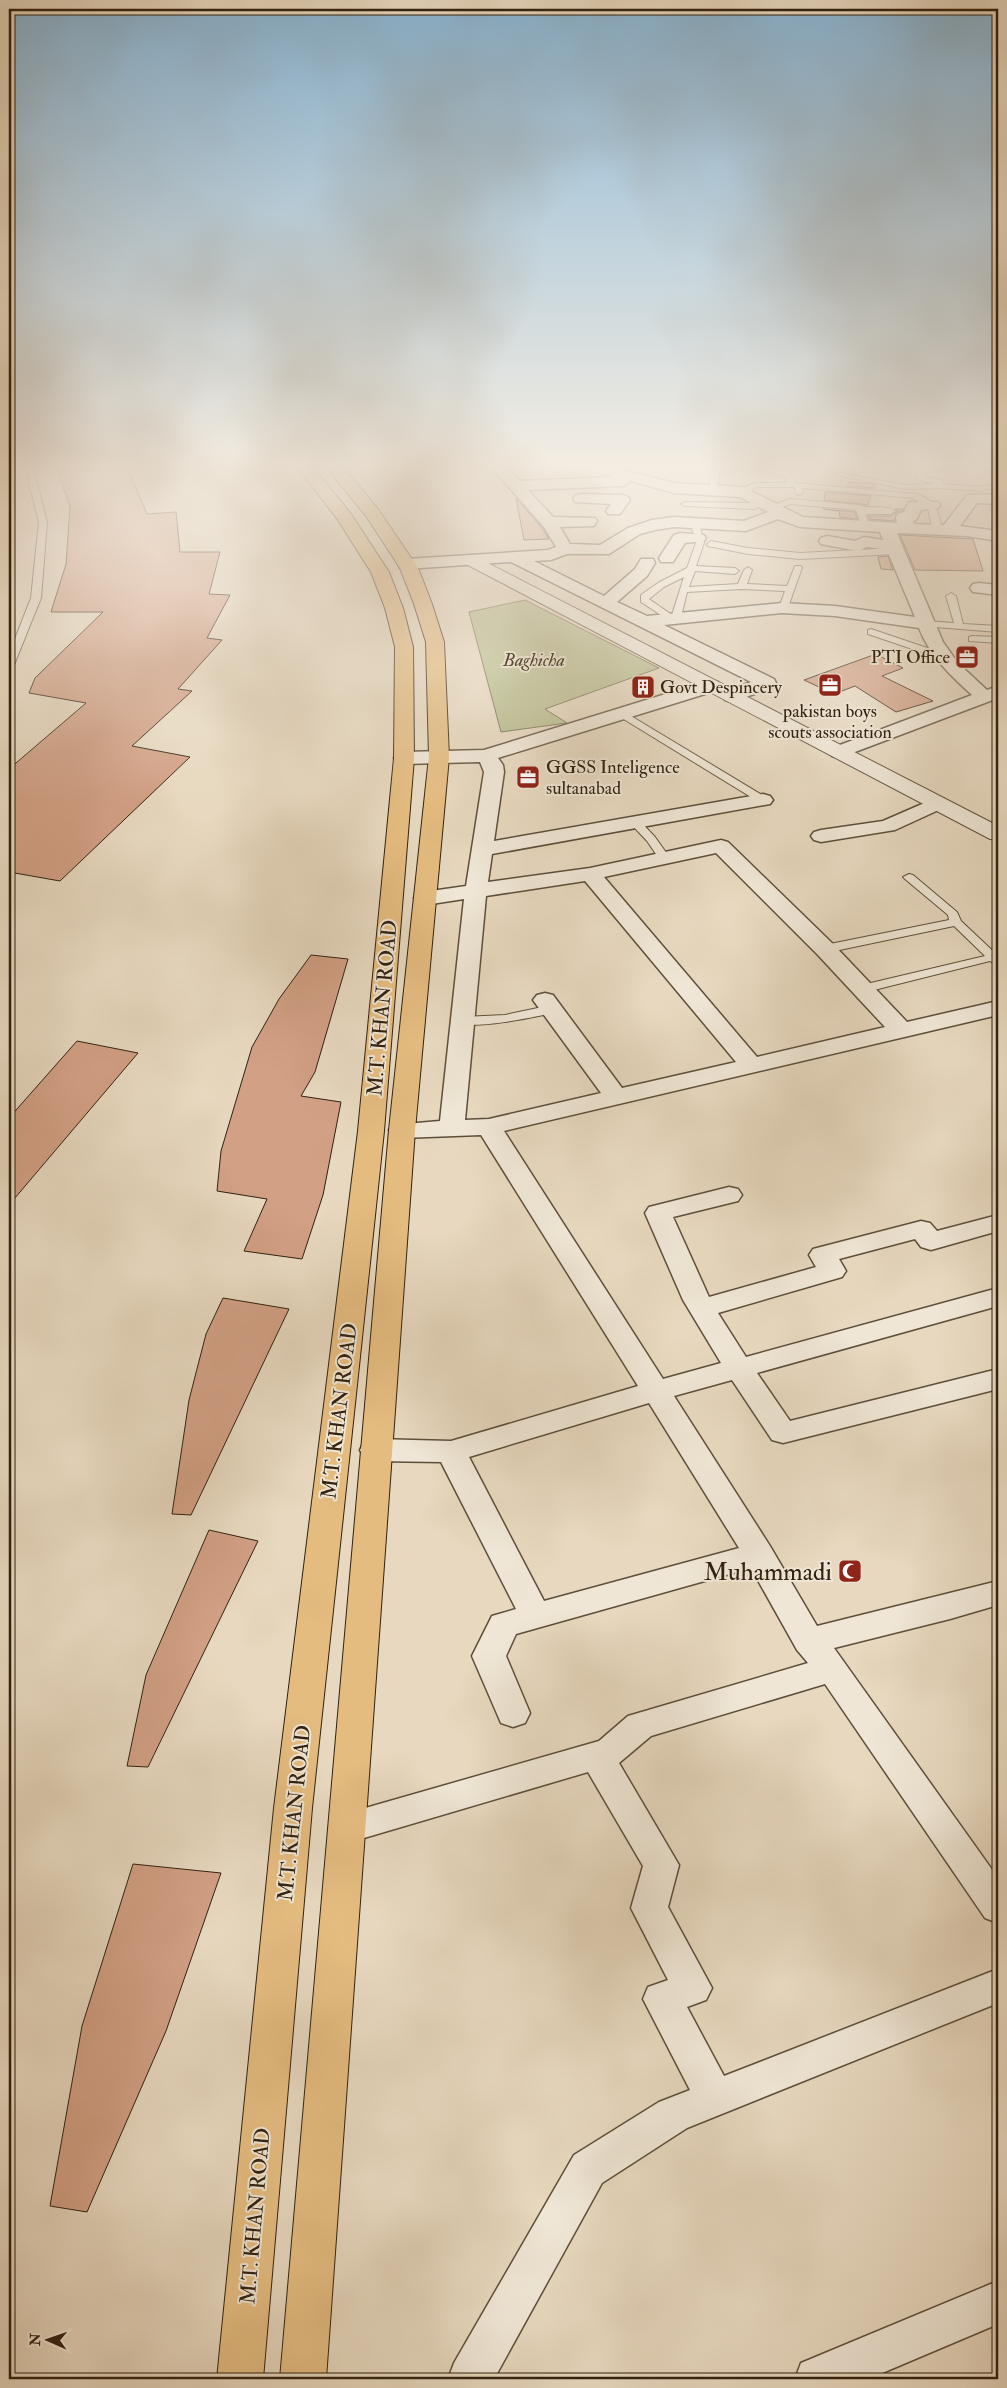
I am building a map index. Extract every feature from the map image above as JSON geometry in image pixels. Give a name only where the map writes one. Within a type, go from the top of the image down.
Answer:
[{"type":"highway","name":"M.T. KHAN ROAD","points":[[240,2379],[293,1808],[371,1131],[404,758],[404,647],[394,608],[383,579]]},
{"type":"highway","name":"M.T. KHAN ROAD","points":[[303,2379],[375,1450],[402,1130],[439,757],[435,642],[423,604],[413,579]]},
{"type":"street","points":[[509,579],[936,804],[998,834]]},
{"type":"street","points":[[558,579],[767,684],[732,696]]},
{"type":"street","points":[[606,603],[633,579]]},
{"type":"street","points":[[839,752],[991,695],[945,657],[934,643],[908,579]]},
{"type":"street","points":[[980,588],[998,590]]},
{"type":"street","points":[[644,622],[784,608],[835,611],[926,624]]},
{"type":"street","points":[[404,758],[485,756],[621,712],[711,686]]},
{"type":"street","points":[[452,1128],[476,890],[494,772],[493,765],[485,756]]},
{"type":"street","points":[[482,848],[763,800]]},
{"type":"street","points":[[821,836],[888,826],[936,804]]},
{"type":"street","points":[[425,898],[590,874],[721,846],[825,949],[901,1030]]},
{"type":"street","points":[[590,874],[751,1066]]},
{"type":"street","points":[[548,1005],[616,1097]]},
{"type":"street","points":[[402,1130],[489,1127],[998,1008]]},
{"type":"street","points":[[489,1127],[759,1554],[809,1641],[833,1669],[998,1907]]},
{"type":"street","points":[[729,1195],[658,1213],[688,1281],[737,1368],[783,1433],[998,1379]]},
{"type":"street","points":[[703,1308],[832,1271],[823,1255],[921,1229],[931,1241],[998,1223]]},
{"type":"street","points":[[375,1450],[451,1452],[737,1368],[998,1297]]},
{"type":"street","points":[[451,1452],[535,1615]]},
{"type":"street","points":[[513,1714],[489,1656],[504,1625],[759,1554]]},
{"type":"street","points":[[809,1641],[950,1608],[998,1593]]},
{"type":"street","points":[[347,1828],[610,1752],[640,1726],[833,1669]]},
{"type":"street","points":[[597,1756],[661,1865],[650,1908],[692,1988],[662,2000],[715,2098]]},
{"type":"street","points":[[470,2379],[588,2169],[673,2115],[998,1986]]},
{"type":"street","points":[[817,2379],[998,2302]]},
{"type":"lane","points":[[9,665],[36,598],[38,579]]},
{"type":"lane","points":[[672,579],[644,597],[644,600],[673,618],[688,579]]},
{"type":"lane","points":[[741,586],[744,579]]},
{"type":"lane","points":[[784,608],[794,579]]},
{"type":"lane","points":[[684,590],[741,586],[791,589]]},
{"type":"lane","points":[[951,596],[959,626]]},
{"type":"lane","points":[[926,624],[998,629]]},
{"type":"lane","points":[[871,632],[945,657]]},
{"type":"lane","points":[[972,639],[998,640]]},
{"type":"lane","points":[[621,712],[763,800]]},
{"type":"lane","points":[[634,821],[651,839],[664,858]]},
{"type":"lane","points":[[909,877],[953,914],[956,922],[996,959]]},
{"type":"lane","points":[[825,949],[956,922]]},
{"type":"lane","points":[[862,989],[996,959]]},
{"type":"lane","points":[[463,1021],[505,1019],[548,1005]]},
{"type":"green space","name":"Baghicha","points":[[525,600],[659,668],[545,709],[567,723],[501,732],[469,612]]},
{"type":"building","points":[[61,579],[213,579],[209,594],[230,595],[207,638],[222,640],[178,689],[192,691],[132,746],[190,757],[60,881],[9,872],[9,769],[86,703],[29,693],[35,678],[103,612],[51,612]]},
{"type":"building","points":[[876,654],[903,668],[882,676],[933,701],[896,712],[855,686],[834,694],[804,680]]},
{"type":"building","points":[[311,955],[348,959],[315,1072],[301,1096],[341,1102],[323,1195],[302,1259],[244,1251],[267,1199],[217,1191],[221,1151],[252,1047],[279,999]]},
{"type":"building","points":[[77,1041],[138,1053],[9,1205],[9,1118]]},
{"type":"building","points":[[223,1298],[289,1309],[191,1515],[172,1514],[189,1400],[206,1334]]},
{"type":"building","points":[[209,1530],[258,1541],[148,1767],[127,1766],[146,1675]]},
{"type":"building","points":[[133,1864],[221,1873],[166,2031],[87,2212],[50,2206],[82,2026]]},
{"type":"place","name":"PTI Office","points":[[967,657]]},
{"type":"place","name":"pakistan boys scouts association","points":[[830,685]]},
{"type":"place","name":"Govt Despincery","points":[[643,687]]},
{"type":"place","name":"GGSS Inteligence sultanabad","points":[[528,777]]},
{"type":"place","name":"Muhammadi","points":[[850,1571]]}]
